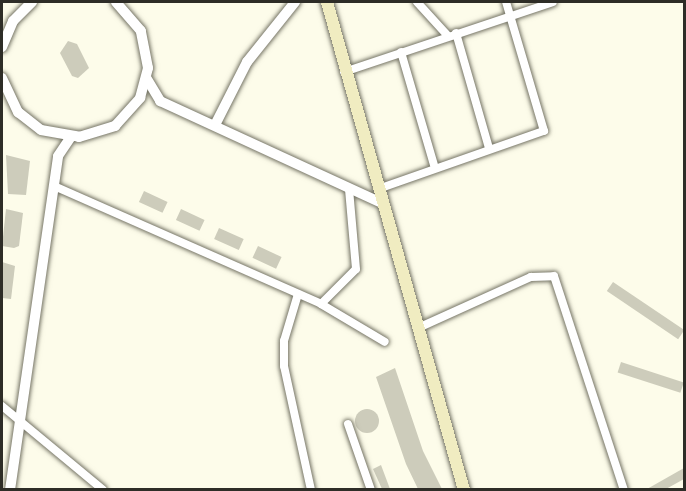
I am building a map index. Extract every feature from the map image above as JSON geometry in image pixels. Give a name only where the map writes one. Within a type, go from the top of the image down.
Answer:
[{"type":"main road","points":[[327,2],[344,72],[464,489]]},
{"type":"street","points":[[2,41],[32,2]]},
{"type":"street","points":[[2,78],[18,112],[50,133],[70,138],[107,130],[135,106],[147,78],[145,40],[116,2]]},
{"type":"street","points":[[215,125],[247,63],[295,2]]},
{"type":"street","points":[[417,2],[452,35],[489,148]]},
{"type":"street","points":[[378,189],[434,165],[544,131],[506,2]]},
{"type":"street","points":[[344,72],[541,3],[553,2]]},
{"type":"street","points":[[401,52],[434,165]]},
{"type":"street","points":[[147,78],[160,101]]},
{"type":"street","points":[[135,106],[160,101],[382,203]]},
{"type":"street","points":[[50,133],[58,156]]},
{"type":"street","points":[[10,489],[58,156],[70,138]]},
{"type":"street","points":[[54,186],[321,304],[385,342]]},
{"type":"street","points":[[321,304],[356,269],[349,189]]},
{"type":"street","points":[[418,328],[531,277],[554,276],[624,489]]},
{"type":"street","points":[[298,294],[284,341],[284,366],[311,489]]},
{"type":"street","points":[[2,406],[103,489]]},
{"type":"street","points":[[348,424],[371,489]]},
{"type":"building","points":[[68,41],[77,44],[89,68],[78,78],[72,76],[60,53]]},
{"type":"building","points":[[6,155],[30,161],[26,195],[8,194]]},
{"type":"building","points":[[144,191],[168,202],[162,213],[139,202]]},
{"type":"building","points":[[6,209],[23,213],[19,246],[14,248],[2,246]]},
{"type":"building","points":[[181,209],[205,220],[199,231],[176,220]]},
{"type":"building","points":[[219,228],[244,239],[239,250],[214,239]]},
{"type":"building","points":[[258,246],[282,257],[276,269],[253,258]]},
{"type":"building","points":[[2,262],[15,266],[11,299],[2,298]]},
{"type":"building","points":[[613,282],[684,330],[678,339],[607,291]]},
{"type":"building","points":[[621,362],[684,382],[680,393],[618,372]]},
{"type":"building","points":[[395,368],[423,451],[442,489],[418,489],[406,464],[376,377]]},
{"type":"building","points":[[367,409],[376,412],[379,421],[376,430],[367,433],[358,430],[355,421],[358,412]]},
{"type":"building","points":[[381,465],[390,489],[382,489],[373,469]]},
{"type":"building","points":[[684,468],[684,479],[666,489],[647,489]]}]
